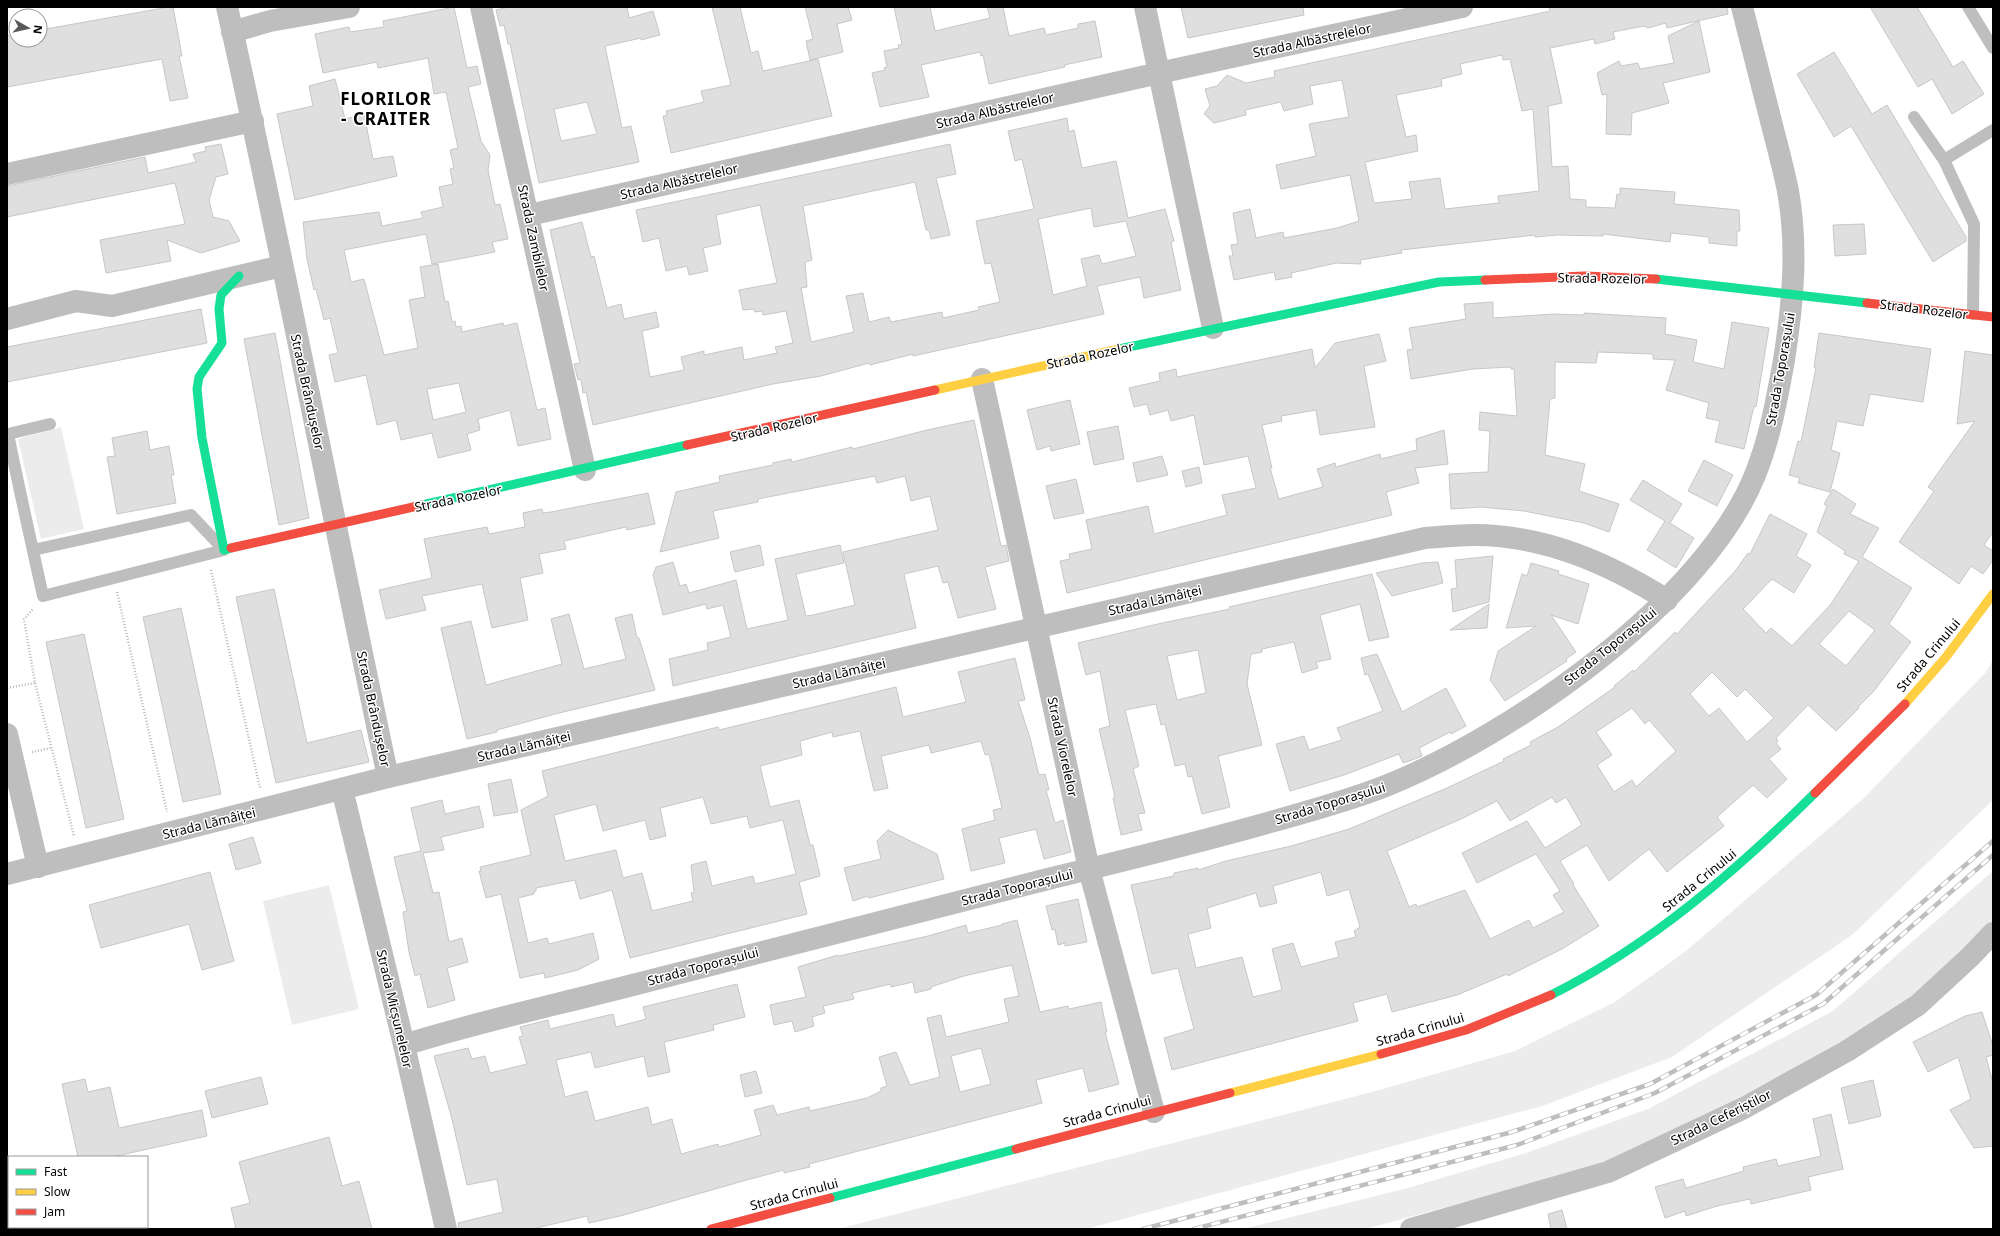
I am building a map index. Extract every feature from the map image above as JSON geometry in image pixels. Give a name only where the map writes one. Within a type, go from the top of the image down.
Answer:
[{"type":"street","name":"Strada Brândușelor","points":[[227,7],[253,121],[335,526],[388,777]]},
{"type":"street","points":[[232,32],[270,21],[349,7]]},
{"type":"street","name":"Strada Zambilelor","points":[[482,7],[584,470]]},
{"type":"street","points":[[1145,7],[1213,328]]},
{"type":"street","name":"Strada Albăstrelelor","points":[[529,215],[1159,73],[1462,7]]},
{"type":"street","name":"Strada Toporașului","points":[[404,1045],[849,928],[1223,835],[1345,801],[1391,784],[1428,767],[1524,712],[1594,663],[1667,600],[1723,533],[1740,506],[1754,477],[1768,439],[1778,398],[1789,332],[1795,269],[1794,243],[1788,189],[1742,7]]},
{"type":"street","points":[[7,174],[253,121]]},
{"type":"street","points":[[7,319],[76,301],[112,306],[282,266]]},
{"type":"street","points":[[224,550],[202,438],[197,389],[199,377],[222,342],[219,309],[221,295],[240,276]]},
{"type":"street","name":"Strada Rozelor","points":[[224,550],[1213,328],[1439,282],[1585,276],[1649,278],[1993,317]]},
{"type":"street","name":"Strada Viorelelor","points":[[982,379],[1089,869],[1154,1112]]},
{"type":"street","name":"Strada Lămâiței","points":[[7,874],[388,777],[1425,538],[1473,535],[1529,540],[1559,548],[1609,567],[1667,600]]},
{"type":"street","name":"Strada Crinului","points":[[711,1229],[1458,1032],[1492,1021],[1546,997],[1608,964],[1693,903],[1787,820],[1880,729],[1938,667],[1993,594]]},
{"type":"street","points":[[7,734],[12,776],[38,866]]},
{"type":"street","name":"Strada Micșunelelor","points":[[342,789],[404,1045],[446,1229]]},
{"type":"street","name":"Strada Ceferiștilor","points":[[1411,1229],[1608,1172],[1744,1108],[1847,1051],[1918,1005],[1970,957],[1993,933]]},
{"type":"lane","points":[[1968,7],[1993,48]]},
{"type":"lane","points":[[1914,117],[1944,160],[1974,224],[1974,314]]},
{"type":"lane","points":[[1944,160],[1993,130]]},
{"type":"lane","points":[[50,424],[8,434],[43,596],[224,550]]},
{"type":"lane","points":[[33,550],[191,515],[224,550]]},
{"type":"path","points":[[207,554],[264,809]]},
{"type":"path","points":[[114,578],[171,832]]},
{"type":"path","points":[[43,596],[24,619],[35,683],[79,856]]},
{"type":"path","points":[[7,688],[35,683]]},
{"type":"shaded area","points":[[61,427],[84,529],[41,539],[18,439]]},
{"type":"shaded area","points":[[1993,660],[1993,800],[1852,935],[1672,1057],[1542,1106],[1086,1229],[838,1229],[1372,1092],[1515,1051],[1615,1002],[1686,951],[1863,799],[1986,672]]},
{"type":"shaded area","points":[[1993,871],[1993,926],[1916,1002],[1641,1154],[1365,1229],[1243,1229],[1408,1188],[1526,1153],[1648,1109],[1833,1011]]},
{"type":"shaded area","points":[[329,885],[359,1009],[292,1025],[263,901]]},
{"type":"building","points":[[173,7],[182,56],[179,56],[188,98],[170,101],[162,59],[7,87],[7,36],[8,48],[48,48],[48,29]]},
{"type":"building","points":[[454,7],[467,68],[477,66],[481,84],[468,87],[481,141],[490,155],[488,170],[495,205],[500,204],[508,239],[492,242],[495,252],[432,264],[426,234],[344,250],[351,282],[364,279],[384,355],[418,348],[409,300],[425,297],[420,267],[438,264],[445,302],[448,301],[452,322],[455,321],[456,327],[461,326],[462,332],[503,323],[504,326],[517,323],[537,410],[545,408],[551,439],[518,446],[510,410],[478,419],[480,430],[467,434],[471,450],[438,458],[432,433],[401,440],[396,420],[377,425],[366,375],[335,382],[329,355],[338,353],[330,318],[324,320],[316,289],[314,290],[307,259],[303,222],[379,212],[382,226],[423,218],[421,212],[443,207],[439,187],[453,184],[450,169],[454,168],[450,150],[458,148],[446,92],[434,94],[428,58],[378,68],[377,62],[323,73],[315,34],[349,27],[350,32],[384,27],[383,21]],"holes":[[[459,383],[466,412],[433,420],[427,389]]]},
{"type":"building","points":[[509,7],[627,7],[629,18],[653,11],[660,35],[605,46],[622,128],[631,126],[639,162],[539,183],[510,44],[508,44],[504,25],[500,26],[496,10]],"holes":[[[587,102],[597,134],[561,141],[554,109]]]},
{"type":"building","points":[[712,7],[740,7],[751,53],[758,51],[763,71],[818,59],[832,116],[671,153],[663,116],[667,115],[666,111],[704,102],[701,91],[731,85]]},
{"type":"building","points":[[805,7],[848,7],[852,20],[837,24],[843,52],[810,60],[806,41],[813,39]]},
{"type":"building","points":[[894,7],[930,7],[935,31],[990,18],[987,7],[1003,7],[1009,36],[1044,28],[1046,35],[1078,28],[1078,24],[1095,21],[1102,57],[989,84],[983,55],[981,56],[980,52],[921,65],[929,97],[880,107],[872,73],[885,70],[884,68],[887,67],[884,51],[899,48],[898,45],[902,44]]},
{"type":"building","points":[[1181,7],[1303,7],[1304,15],[1188,38]]},
{"type":"building","points":[[1549,7],[1727,7],[1728,14],[1667,28],[1666,23],[1648,28],[1644,26],[1613,32],[1615,39],[1595,44],[1594,39],[1550,48],[1562,103],[1548,106],[1552,167],[1568,166],[1570,199],[1586,200],[1586,207],[1615,208],[1617,194],[1620,195],[1620,188],[1675,192],[1674,204],[1739,210],[1740,231],[1737,231],[1737,246],[1709,243],[1709,237],[1671,233],[1670,242],[1603,234],[1603,236],[1557,235],[1535,237],[1535,235],[1401,250],[1402,253],[1360,260],[1361,264],[1336,263],[1291,273],[1292,277],[1276,280],[1274,272],[1234,280],[1229,256],[1233,256],[1231,245],[1238,244],[1233,213],[1250,209],[1256,238],[1283,232],[1284,238],[1337,228],[1359,221],[1350,175],[1281,189],[1276,165],[1316,156],[1309,124],[1349,117],[1342,80],[1310,86],[1313,104],[1284,111],[1281,102],[1245,110],[1246,115],[1214,123],[1204,114],[1210,106],[1205,89],[1217,86],[1227,75],[1246,83],[1275,77],[1274,71],[1550,11]],"holes":[[[1502,55],[1503,60],[1510,59],[1522,111],[1533,109],[1539,191],[1498,196],[1499,203],[1445,209],[1440,178],[1409,182],[1412,199],[1374,203],[1365,162],[1418,151],[1416,135],[1406,137],[1396,95],[1442,86],[1441,79],[1462,74],[1460,64]]]},
{"type":"building","points":[[1870,7],[1917,7],[1953,67],[1963,61],[1984,94],[1952,114],[1932,79],[1918,87]]},
{"type":"building","points":[[1699,21],[1710,72],[1663,83],[1669,103],[1632,113],[1631,135],[1606,134],[1607,94],[1602,95],[1597,73],[1619,61],[1621,66],[1638,63],[1640,69],[1674,63],[1668,36]]},
{"type":"building","points":[[1834,52],[1872,114],[1887,105],[1966,237],[1966,241],[1933,262],[1851,126],[1834,137],[1797,74]]},
{"type":"building","points":[[335,79],[345,119],[364,114],[373,159],[393,156],[397,176],[295,200],[277,114],[313,106],[309,86]]},
{"type":"building","points":[[1067,118],[1069,132],[1074,130],[1082,168],[1116,161],[1128,218],[1165,209],[1174,241],[1171,242],[1181,290],[1144,298],[1140,277],[1097,286],[1104,314],[913,356],[913,354],[870,365],[869,363],[821,376],[773,384],[593,425],[586,392],[583,393],[581,379],[578,380],[574,364],[580,363],[550,230],[582,222],[591,257],[594,256],[607,308],[621,304],[624,319],[656,312],[659,327],[642,331],[650,377],[684,370],[681,357],[704,351],[704,355],[742,347],[744,360],[777,353],[775,347],[793,343],[786,311],[763,315],[762,311],[755,312],[754,309],[743,310],[739,290],[777,283],[760,205],[716,215],[721,244],[703,248],[708,271],[689,275],[687,266],[666,271],[659,238],[643,242],[636,210],[950,144],[956,174],[936,178],[950,235],[931,239],[929,230],[926,230],[915,182],[803,206],[812,260],[805,262],[807,287],[801,288],[811,342],[854,332],[846,296],[863,293],[869,322],[889,317],[891,322],[942,312],[943,318],[979,310],[978,307],[1000,302],[991,263],[985,264],[976,221],[1034,209],[1022,159],[1015,161],[1008,131]],"holes":[[[1091,208],[1094,227],[1126,221],[1136,256],[1102,264],[1099,255],[1081,259],[1087,286],[1053,295],[1038,219]]]},
{"type":"building","points":[[221,144],[228,174],[216,177],[209,200],[213,217],[229,221],[240,241],[201,253],[167,240],[171,261],[106,273],[100,240],[185,224],[175,183],[7,217],[7,186],[145,157],[148,173],[196,162],[193,154],[206,151],[205,147]]},
{"type":"building","points":[[1864,224],[1866,254],[1835,256],[1833,225]]},
{"type":"building","points":[[1493,302],[1493,318],[1554,314],[1584,315],[1584,313],[1666,318],[1665,334],[1697,340],[1693,362],[1724,369],[1732,322],[1769,328],[1756,407],[1754,406],[1744,449],[1715,442],[1720,421],[1706,418],[1709,403],[1666,390],[1675,360],[1653,359],[1653,354],[1598,352],[1596,363],[1555,362],[1555,398],[1550,399],[1545,455],[1585,464],[1579,491],[1619,504],[1609,532],[1584,523],[1524,511],[1481,507],[1451,509],[1449,474],[1488,472],[1490,431],[1479,430],[1480,412],[1517,416],[1514,369],[1511,369],[1511,367],[1473,369],[1411,379],[1407,350],[1413,349],[1409,328],[1466,319],[1464,304]]},
{"type":"building","points":[[201,309],[207,343],[7,382],[7,347]]},
{"type":"building","points":[[275,333],[309,518],[279,525],[244,339]]},
{"type":"building","points":[[1819,333],[1931,349],[1923,402],[1870,394],[1863,426],[1837,421],[1831,450],[1840,453],[1830,492],[1798,483],[1800,478],[1789,475],[1798,441],[1801,442],[1816,368],[1814,367]]},
{"type":"building","points":[[1379,334],[1386,361],[1364,366],[1375,427],[1320,435],[1316,410],[1281,416],[1282,421],[1262,425],[1272,468],[1270,468],[1279,499],[1323,487],[1317,469],[1335,463],[1336,467],[1380,454],[1381,459],[1417,450],[1416,439],[1444,430],[1448,464],[1415,468],[1419,483],[1386,492],[1392,515],[1067,593],[1060,561],[1070,559],[1069,554],[1092,549],[1086,520],[1148,506],[1154,534],[1227,515],[1222,495],[1256,488],[1248,456],[1204,465],[1194,415],[1171,421],[1168,410],[1150,415],[1147,404],[1134,407],[1129,388],[1160,381],[1159,373],[1176,369],[1177,377],[1312,349],[1315,368],[1335,343]]},
{"type":"building","points":[[1965,351],[1993,355],[1993,532],[1984,545],[1993,551],[1993,560],[1983,574],[1971,566],[1959,584],[1899,542],[1934,491],[1928,487],[1975,421],[1957,424]]},
{"type":"building","points":[[1070,400],[1080,444],[1051,451],[1050,446],[1037,450],[1027,410]]},
{"type":"building","points":[[974,420],[1001,546],[1006,545],[1009,561],[985,567],[996,609],[958,618],[948,582],[943,583],[938,566],[904,574],[916,628],[673,686],[669,659],[708,650],[707,643],[731,637],[723,605],[707,609],[706,604],[663,615],[653,575],[656,567],[673,562],[680,586],[686,584],[689,593],[736,580],[747,629],[788,620],[775,559],[840,545],[844,563],[796,574],[806,616],[813,615],[855,605],[843,552],[938,530],[930,496],[911,501],[905,476],[877,483],[875,476],[758,499],[758,502],[713,511],[719,538],[660,552],[676,492],[720,482],[719,476],[773,465],[773,463],[791,459],[792,462],[852,447],[853,449],[927,430]]},
{"type":"building","points":[[1118,426],[1124,459],[1094,465],[1087,432]]},
{"type":"building","points":[[147,431],[150,450],[169,446],[174,475],[171,475],[176,503],[117,514],[107,457],[115,456],[112,438]]},
{"type":"building","points":[[1162,456],[1168,475],[1137,482],[1133,463]]},
{"type":"building","points":[[1704,460],[1733,475],[1717,506],[1688,491]]},
{"type":"building","points":[[1199,467],[1202,483],[1186,487],[1182,471]]},
{"type":"building","points":[[1076,479],[1084,513],[1054,519],[1046,486]]},
{"type":"building","points":[[1643,480],[1682,504],[1670,523],[1694,538],[1676,568],[1647,550],[1665,521],[1630,500]]},
{"type":"building","points":[[1833,489],[1856,504],[1850,514],[1879,528],[1862,557],[1912,588],[1889,624],[1911,642],[1874,691],[1836,731],[1808,705],[1776,738],[1778,741],[1776,743],[1781,749],[1769,759],[1787,779],[1767,798],[1753,785],[1717,817],[1724,826],[1667,872],[1649,849],[1609,881],[1587,845],[1560,861],[1574,884],[1573,885],[1599,926],[1562,949],[1508,976],[1507,974],[1457,995],[1392,1012],[1387,994],[1353,1003],[1358,1021],[1172,1070],[1164,1038],[1194,1029],[1178,968],[1152,974],[1131,885],[1174,876],[1174,873],[1198,868],[1198,870],[1226,861],[1291,846],[1349,829],[1447,788],[1504,761],[1503,759],[1531,745],[1530,742],[1558,727],[1615,687],[1614,686],[1633,670],[1634,672],[1675,632],[1677,634],[1736,570],[1748,553],[1750,554],[1770,514],[1807,534],[1796,556],[1811,565],[1794,593],[1772,579],[1743,609],[1766,633],[1771,628],[1792,646],[1831,604],[1859,561],[1844,554],[1845,551],[1817,532],[1827,506],[1824,504]],"holes":[[[1849,611],[1875,630],[1846,666],[1819,644]],[[1712,672],[1737,697],[1745,689],[1774,718],[1747,742],[1719,708],[1709,716],[1690,694]],[[1632,708],[1645,724],[1649,720],[1676,751],[1636,787],[1632,780],[1614,792],[1597,765],[1612,755],[1596,732]],[[1552,797],[1556,803],[1566,797],[1582,825],[1545,848],[1527,821],[1462,853],[1477,883],[1536,854],[1560,891],[1553,895],[1564,912],[1533,928],[1529,920],[1490,939],[1465,890],[1417,907],[1416,904],[1409,907],[1387,851],[1461,819],[1497,801],[1510,821]],[[1321,872],[1327,896],[1349,889],[1360,927],[1354,931],[1356,937],[1335,942],[1339,957],[1301,967],[1293,943],[1272,949],[1282,990],[1253,997],[1242,957],[1196,968],[1188,934],[1211,928],[1207,908],[1256,893],[1260,907],[1277,903],[1273,886]]]},
{"type":"building","points":[[648,493],[655,524],[627,530],[626,527],[564,541],[566,549],[539,554],[543,573],[520,578],[528,620],[492,628],[482,584],[422,596],[426,610],[386,619],[379,590],[432,578],[424,539],[487,527],[489,534],[525,527],[523,513],[542,509],[543,513],[551,512]]},
{"type":"building","points":[[760,545],[764,565],[735,572],[730,552]]},
{"type":"building","points":[[1493,556],[1489,602],[1453,612],[1451,589],[1457,588],[1455,560]]},
{"type":"building","points":[[1438,562],[1443,583],[1392,596],[1376,573],[1422,563]]},
{"type":"building","points":[[1531,563],[1559,571],[1558,574],[1589,584],[1578,624],[1551,615],[1576,652],[1566,659],[1567,661],[1505,701],[1490,680],[1498,651],[1536,626],[1506,628],[1522,574],[1527,576]]},
{"type":"building","points":[[1372,574],[1389,637],[1369,641],[1360,604],[1320,615],[1331,659],[1316,662],[1318,668],[1302,673],[1294,642],[1262,649],[1262,652],[1251,654],[1247,684],[1262,745],[1218,756],[1230,807],[1202,814],[1192,776],[1188,777],[1185,764],[1175,766],[1165,724],[1161,725],[1156,704],[1125,710],[1139,766],[1133,769],[1145,813],[1138,814],[1142,830],[1121,835],[1113,798],[1115,797],[1099,729],[1110,726],[1100,671],[1086,675],[1078,643],[1230,609],[1229,607]],"holes":[[[1198,650],[1206,693],[1177,700],[1167,656]]]},
{"type":"building","points":[[274,589],[307,743],[361,730],[369,762],[276,783],[236,597]]},
{"type":"building","points":[[1489,604],[1487,628],[1450,630]]},
{"type":"building","points":[[181,608],[221,794],[183,802],[143,617]]},
{"type":"building","points":[[569,614],[584,669],[626,659],[615,618],[632,614],[637,638],[639,638],[655,690],[555,714],[497,730],[497,732],[467,739],[441,628],[471,621],[486,685],[562,664],[551,619]]},
{"type":"building","points":[[84,634],[124,819],[86,828],[46,642]]},
{"type":"building","points":[[1377,654],[1402,712],[1446,688],[1466,726],[1451,734],[1450,732],[1419,748],[1422,756],[1412,760],[1403,763],[1399,754],[1344,775],[1290,791],[1276,744],[1304,736],[1309,750],[1342,740],[1337,728],[1383,711],[1368,674],[1365,675],[1361,658]]},
{"type":"building","points":[[1015,658],[1025,700],[1018,701],[1030,738],[1039,775],[1045,774],[1049,790],[1046,790],[1055,823],[1063,820],[1071,852],[1044,859],[1036,829],[999,838],[1005,863],[971,871],[962,829],[995,820],[993,810],[1002,808],[989,754],[985,755],[981,741],[931,753],[929,745],[881,756],[888,788],[874,791],[860,731],[833,737],[832,732],[800,741],[802,755],[760,766],[770,807],[799,800],[810,845],[813,845],[820,876],[799,882],[807,914],[630,958],[612,890],[580,899],[575,880],[536,888],[534,894],[518,898],[528,943],[547,938],[549,944],[593,933],[599,959],[578,970],[545,978],[544,973],[520,978],[501,894],[486,898],[479,871],[481,871],[480,867],[531,855],[521,810],[548,796],[542,771],[718,727],[719,730],[896,687],[903,717],[966,702],[958,672]],"holes":[[[703,797],[711,824],[747,816],[750,828],[783,820],[796,874],[755,884],[753,876],[712,886],[706,861],[691,865],[694,892],[691,893],[693,901],[652,911],[642,873],[623,878],[616,850],[565,861],[554,815],[596,804],[603,831],[645,820],[650,840],[666,836],[660,808]]]},
{"type":"building","points":[[511,779],[518,812],[494,816],[488,784]]},
{"type":"building","points":[[442,800],[445,814],[479,806],[484,827],[441,837],[444,850],[423,853],[433,893],[439,892],[449,942],[462,938],[468,962],[447,968],[455,1000],[428,1008],[420,974],[415,976],[409,952],[403,912],[407,911],[394,857],[421,851],[411,808]]},
{"type":"building","points":[[888,830],[937,854],[944,879],[869,898],[868,896],[853,901],[844,868],[881,859],[877,841]]},
{"type":"building","points":[[253,837],[261,863],[236,870],[229,844]]},
{"type":"building","points":[[210,872],[234,961],[202,970],[189,924],[101,948],[89,905]]},
{"type":"building","points":[[1078,899],[1087,942],[1065,946],[1065,943],[1058,945],[1055,929],[1052,930],[1046,906]]},
{"type":"building","points":[[1017,920],[1040,1012],[1068,1006],[1069,1009],[1101,1002],[1107,1032],[1105,1032],[1119,1084],[1089,1092],[1083,1068],[1036,1080],[1042,1103],[809,1164],[810,1167],[784,1173],[784,1170],[624,1215],[589,1223],[587,1216],[532,1229],[459,1229],[458,1223],[503,1212],[497,1179],[467,1185],[452,1119],[434,1056],[468,1048],[472,1059],[485,1056],[490,1073],[527,1064],[519,1037],[523,1036],[520,1027],[548,1020],[550,1029],[613,1014],[616,1027],[646,1019],[643,1007],[737,984],[745,1017],[713,1025],[714,1030],[664,1042],[670,1072],[648,1077],[644,1056],[595,1068],[591,1052],[556,1060],[565,1097],[587,1091],[595,1121],[648,1107],[652,1125],[672,1119],[681,1154],[718,1144],[719,1147],[761,1135],[754,1110],[773,1105],[777,1115],[809,1107],[810,1111],[867,1098],[881,1091],[881,1088],[887,1086],[879,1057],[896,1052],[910,1085],[940,1077],[927,1018],[941,1015],[946,1037],[1009,1022],[1004,999],[1019,996],[1012,965],[964,976],[931,987],[931,989],[915,993],[913,982],[891,987],[891,984],[852,993],[854,999],[823,1006],[825,1013],[812,1017],[814,1026],[795,1032],[792,1021],[774,1025],[770,1005],[806,997],[798,967],[838,955],[928,936],[966,925],[968,933]],"holes":[[[981,1048],[991,1084],[960,1092],[951,1056]]]},
{"type":"building","points":[[1982,1012],[1993,1046],[1993,1055],[1986,1057],[1993,1083],[1993,1146],[1974,1148],[1950,1110],[1971,1099],[1958,1057],[1928,1072],[1913,1042],[1965,1016]]},
{"type":"building","points":[[756,1071],[762,1093],[745,1097],[740,1075]]},
{"type":"building","points":[[261,1077],[268,1104],[212,1118],[205,1091]]},
{"type":"building","points":[[85,1079],[88,1092],[110,1087],[119,1128],[202,1110],[207,1136],[117,1156],[78,1156],[62,1084]]},
{"type":"building","points":[[1873,1080],[1881,1116],[1849,1124],[1841,1088]]},
{"type":"building","points":[[1831,1114],[1843,1169],[1808,1177],[1811,1190],[1751,1204],[1750,1199],[1717,1206],[1686,1216],[1685,1211],[1665,1218],[1655,1187],[1683,1179],[1686,1188],[1744,1171],[1743,1167],[1776,1159],[1778,1166],[1821,1156],[1813,1119]]},
{"type":"building","points":[[329,1137],[342,1186],[359,1181],[372,1229],[236,1229],[231,1208],[250,1203],[239,1162]]},
{"type":"building","points":[[1562,1210],[1567,1229],[1551,1229],[1548,1214]]},
{"type":"railway","points":[[1143,1229],[1512,1132],[1650,1084],[1816,995],[1993,841]]},
{"type":"railway","points":[[1194,1229],[1517,1145],[1655,1093],[1823,1004],[1993,855]]},
{"type":"traffic: fast","points":[[231,548],[224,550],[202,438],[197,389],[199,377],[222,343],[219,309],[221,295],[239,276]]},
{"type":"traffic: fast","points":[[1656,279],[1867,303]]},
{"type":"traffic: fast","points":[[1119,349],[1439,282],[1485,280]]},
{"type":"traffic: fast","points":[[422,505],[687,445]]},
{"type":"traffic: fast","points":[[1551,995],[1588,975],[1658,930],[1723,878],[1815,793]]},
{"type":"traffic: fast","points":[[830,1198],[1016,1149]]},
{"type":"traffic: slow","points":[[935,390],[1119,349]]},
{"type":"traffic: slow","points":[[1905,704],[1946,657],[1993,594]]},
{"type":"traffic: slow","points":[[1230,1093],[1381,1054]]},
{"type":"traffic: jam","points":[[1485,280],[1585,276],[1656,279]]},
{"type":"traffic: jam","points":[[1867,303],[1993,317]]},
{"type":"traffic: jam","points":[[687,445],[935,390]]},
{"type":"traffic: jam","points":[[231,548],[422,505]]},
{"type":"traffic: jam","points":[[1815,793],[1905,704]]},
{"type":"traffic: jam","points":[[1381,1054],[1466,1030],[1551,995]]},
{"type":"traffic: jam","points":[[1016,1149],[1230,1093]]},
{"type":"traffic: jam","points":[[711,1229],[830,1198]]},
{"type":"district","name":"FLORILOR - CRAITER","points":[[386,109]]}]
